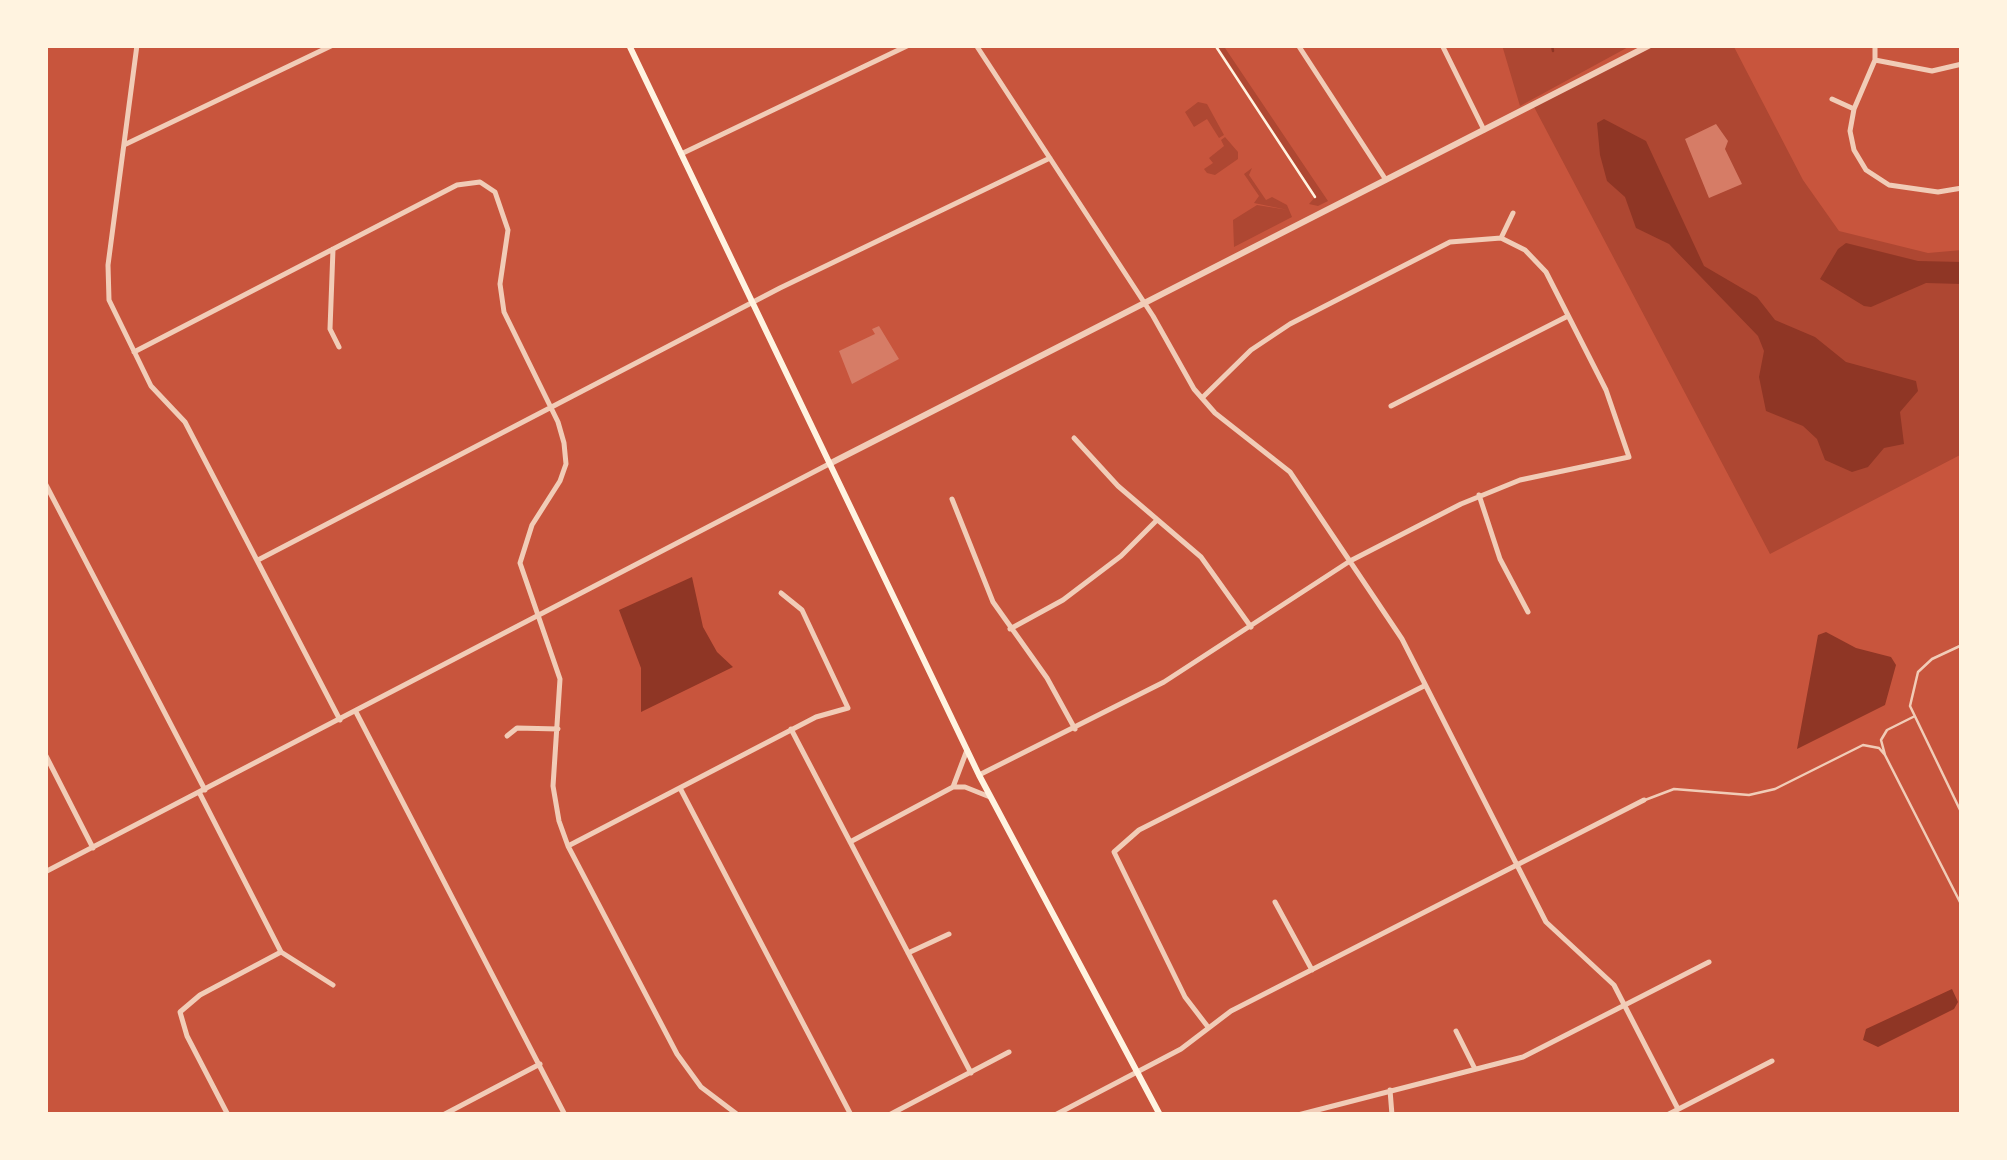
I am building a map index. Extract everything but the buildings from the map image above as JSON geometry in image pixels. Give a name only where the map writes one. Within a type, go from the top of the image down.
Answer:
[{"type":"main road","points":[[629,45],[978,775],[1160,1115]]},
{"type":"street","points":[[137,45],[106,286],[114,316],[154,389],[185,422],[340,720]]},
{"type":"street","points":[[124,145],[334,45]]},
{"type":"street","points":[[681,154],[909,45]]},
{"type":"street","points":[[976,45],[1202,398],[1215,414],[1290,472],[1350,560],[1402,640],[1553,932],[1605,976],[1625,1005],[1678,1109]]},
{"type":"street","points":[[1298,45],[1386,180]]},
{"type":"street","points":[[1442,45],[1484,130]]},
{"type":"street","points":[[45,872],[829,464],[1650,45]]},
{"type":"street","points":[[1875,45],[1875,60],[1854,110],[1850,131],[1854,150],[1874,176],[1890,185],[1925,190],[1962,188]]},
{"type":"street","points":[[1875,60],[1932,71],[1962,64]]},
{"type":"street","points":[[1832,99],[1854,110]]},
{"type":"street","points":[[258,560],[752,303],[1050,158]]},
{"type":"street","points":[[134,352],[457,185],[480,182],[499,198],[507,222],[500,284],[504,312],[552,408],[566,464],[560,481],[532,525],[520,563],[558,670],[554,786],[568,846],[686,1068],[716,1101],[738,1115]]},
{"type":"street","points":[[1501,238],[1513,213]]},
{"type":"street","points":[[978,775],[1164,682],[1350,560],[1479,495],[1550,472],[1629,457],[1615,410],[1537,261],[1501,238],[1450,242],[1290,324],[1251,350],[1202,398]]},
{"type":"street","points":[[333,249],[330,329],[339,348]]},
{"type":"street","points":[[1391,406],[1568,316]]},
{"type":"street","points":[[1074,438],[1118,486],[1201,556],[1251,627]]},
{"type":"street","points":[[45,483],[281,952],[333,985]]},
{"type":"street","points":[[1479,495],[1500,560],[1528,612]]},
{"type":"street","points":[[952,499],[983,581],[1075,729]]},
{"type":"street","points":[[1010,629],[1063,600],[1120,556],[1157,520]]},
{"type":"street","points":[[568,846],[816,717],[848,708],[802,610],[781,593]]},
{"type":"street","points":[[1208,1028],[1186,997],[1114,852],[1139,830],[1424,686]]},
{"type":"street","points":[[356,712],[566,1115]]},
{"type":"street","points":[[506,736],[517,728],[558,729]]},
{"type":"street","points":[[791,730],[971,1073]]},
{"type":"street","points":[[850,842],[954,787],[967,750]]},
{"type":"street","points":[[45,754],[93,848]]},
{"type":"street","points":[[954,787],[990,797]]},
{"type":"street","points":[[680,788],[850,1115]]},
{"type":"street","points":[[1054,1115],[1137,1073],[1312,970],[1644,800]]},
{"type":"street","points":[[1274,902],[1312,970]]},
{"type":"street","points":[[908,953],[949,934]]},
{"type":"street","points":[[228,1115],[187,1036],[180,1012],[200,995],[281,952]]},
{"type":"street","points":[[1298,1115],[1523,1057],[1709,962]]},
{"type":"street","points":[[1456,1031],[1476,1069]]},
{"type":"street","points":[[889,1115],[1010,1052]]},
{"type":"street","points":[[1667,1115],[1772,1061]]},
{"type":"street","points":[[443,1115],[540,1064]]},
{"type":"street","points":[[1390,1090],[1392,1115]]},
{"type":"lane","points":[[1962,645],[1932,659],[1918,672],[1911,690],[1913,718],[1962,814]]},
{"type":"lane","points":[[1913,718],[1886,730],[1881,740],[1962,906]]},
{"type":"lane","points":[[1644,800],[1674,789],[1749,795],[1776,789],[1863,745],[1879,748],[1885,755]]},
{"type":"path","points":[[1215,45],[1315,197]]},
{"type":"shaded area","points":[[1217,45],[1223,45],[1328,201],[1318,206],[1309,204],[1316,196]]},
{"type":"shaded area","points":[[1502,45],[1632,45],[1520,106]]},
{"type":"shaded area","points":[[1655,45],[1733,45],[1803,180],[1839,231],[1928,253],[1962,250],[1962,454],[1770,554],[1534,107]]},
{"type":"shaded area","points":[[1198,102],[1207,104],[1224,135],[1219,138],[1207,119],[1194,127],[1185,112]]},
{"type":"shaded area","points":[[1604,119],[1646,141],[1704,266],[1757,297],[1775,320],[1815,337],[1846,362],[1916,381],[1918,391],[1900,412],[1904,444],[1884,448],[1868,467],[1852,472],[1825,460],[1817,439],[1803,426],[1766,411],[1759,377],[1764,351],[1758,336],[1669,244],[1636,228],[1625,197],[1607,181],[1597,123]]},
{"type":"shaded area","points":[[1225,137],[1238,152],[1238,159],[1215,175],[1207,173],[1204,169],[1213,163],[1209,158],[1224,146],[1221,140]]},
{"type":"shaded area","points":[[1252,168],[1249,175],[1266,200],[1272,197],[1287,205],[1292,217],[1234,247],[1233,220],[1257,205],[1288,210],[1254,203],[1259,196],[1244,174]]},
{"type":"shaded area","points":[[1846,243],[1918,261],[1962,262],[1962,284],[1926,283],[1871,307],[1864,306],[1820,279]]},
{"type":"shaded area","points":[[692,577],[703,627],[717,652],[733,667],[641,712],[641,668],[619,610]]},
{"type":"shaded area","points":[[1826,632],[1856,648],[1891,657],[1896,665],[1885,705],[1797,749],[1818,635]]},
{"type":"shaded area","points":[[1952,989],[1958,1002],[1954,1009],[1878,1047],[1863,1040],[1866,1029]]},
{"type":"waterway","points":[[1552,45],[1553,51]]}]
